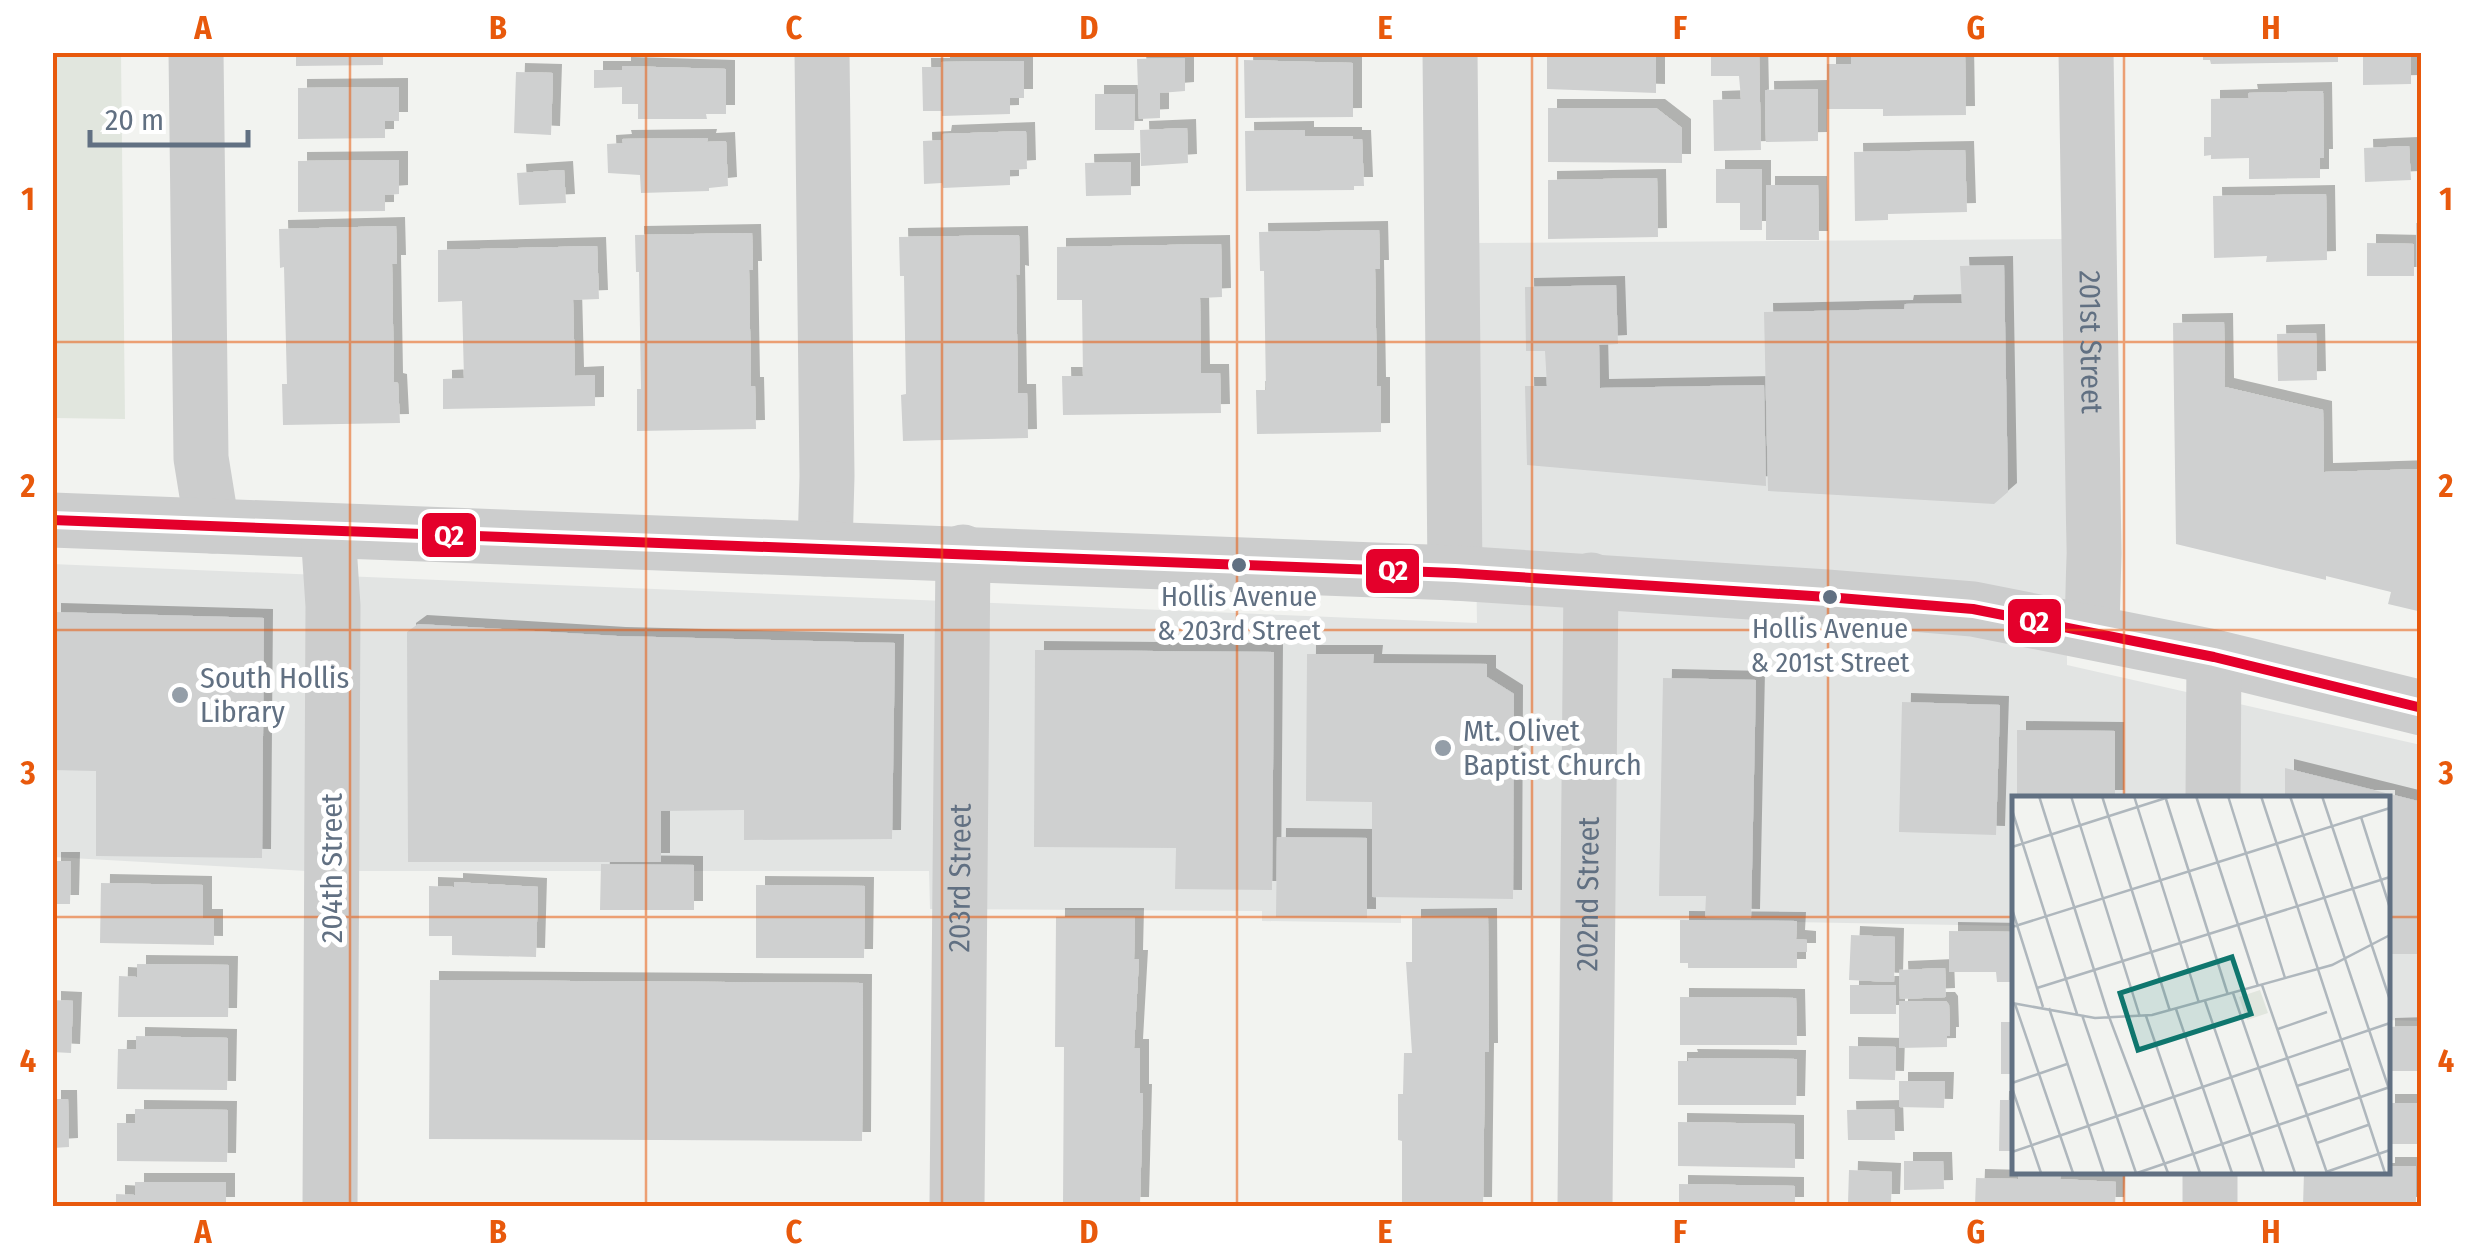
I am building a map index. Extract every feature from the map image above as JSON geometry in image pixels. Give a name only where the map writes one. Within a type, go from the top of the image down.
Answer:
[{"type":"street","points":[[196,52],[201,458],[212,526]]},
{"type":"street","points":[[822,52],[825,549]]},
{"type":"street","points":[[1450,52],[1455,573]]},
{"type":"street","name":"201st Street","points":[[2086,52],[2092,632]]},
{"type":"street","points":[[52,520],[1455,573],[1973,608],[2214,657],[2422,708]]},
{"type":"street","name":"204th Street","points":[[328,530],[333,606],[330,1206]]},
{"type":"street","name":"203rd Street","points":[[957,1206],[962,552]]},
{"type":"street","name":"202nd Street","points":[[1586,1206],[1591,580]]},
{"type":"street","points":[[2213,796],[2214,657]]},
{"type":"street","points":[[2210,1174],[2210,1206]]},
{"type":"shaded area","points":[[53,52],[121,53],[125,419],[53,418]]},
{"type":"shaded area","points":[[2065,239],[2067,665],[2421,745],[2421,1021],[2389,1020],[2389,796],[2012,796],[2012,926],[1401,915],[1401,923],[1262,921],[1262,911],[930,909],[929,871],[306,871],[53,857],[52,564],[1477,623],[1471,243]]},
{"type":"building","points":[[296,52],[383,52],[383,65],[296,66]]},
{"type":"building","points":[[1547,52],[1656,52],[1656,93],[1547,89]]},
{"type":"building","points":[[1711,52],[1759,52],[1761,150],[1714,151],[1713,100],[1741,99],[1739,76],[1711,76]]},
{"type":"building","points":[[1851,52],[1965,55],[1966,115],[1883,116],[1883,109],[1827,109],[1827,64],[1851,64]]},
{"type":"building","points":[[2203,52],[2338,52],[2338,62],[2211,64],[2210,60],[2203,60]]},
{"type":"building","points":[[2363,52],[2411,52],[2411,84],[2363,85]]},
{"type":"building","points":[[1185,58],[1185,91],[1160,93],[1160,118],[1139,119],[1137,59]]},
{"type":"building","points":[[1244,60],[1353,63],[1353,117],[1245,118]]},
{"type":"building","points":[[1024,61],[1024,98],[1010,98],[1010,114],[942,116],[942,111],[923,111],[922,67],[941,67],[941,62]]},
{"type":"building","points":[[622,66],[726,69],[726,114],[706,114],[707,119],[638,119],[638,104],[622,104],[622,87],[594,88],[594,70],[622,70]]},
{"type":"building","points":[[516,72],[553,73],[551,135],[514,133]]},
{"type":"building","points":[[399,87],[399,121],[385,121],[385,138],[298,139],[298,88]]},
{"type":"building","points":[[1818,89],[1818,141],[1766,142],[1765,90]]},
{"type":"building","points":[[2323,91],[2324,158],[2320,158],[2320,178],[2249,179],[2249,158],[2204,156],[2204,137],[2211,137],[2211,99],[2249,98],[2248,93]]},
{"type":"building","points":[[1095,94],[1135,94],[1134,130],[1095,130]]},
{"type":"building","points":[[1548,108],[1656,108],[1682,128],[1682,163],[1548,162]]},
{"type":"building","points":[[1187,128],[1188,163],[1141,166],[1140,130]]},
{"type":"building","points":[[1305,130],[1305,136],[1362,139],[1364,186],[1354,186],[1354,190],[1246,191],[1245,131]]},
{"type":"building","points":[[1026,131],[1027,169],[1010,170],[1010,185],[943,188],[942,183],[924,184],[923,141],[942,140],[943,134]]},
{"type":"building","points":[[708,138],[707,142],[726,141],[728,186],[709,191],[641,193],[640,175],[608,173],[607,144],[623,143],[622,139]]},
{"type":"building","points":[[2409,146],[2411,180],[2365,182],[2364,148]]},
{"type":"building","points":[[1965,150],[1967,212],[1888,214],[1888,220],[1855,221],[1854,152]]},
{"type":"building","points":[[399,160],[399,194],[385,195],[385,211],[298,212],[298,161]]},
{"type":"building","points":[[1131,162],[1131,195],[1086,196],[1085,163]]},
{"type":"building","points":[[1716,169],[1762,169],[1762,230],[1740,230],[1740,203],[1716,203]]},
{"type":"building","points":[[564,170],[566,203],[519,205],[517,173]]},
{"type":"building","points":[[1657,178],[1658,237],[1548,239],[1548,180]]},
{"type":"building","points":[[1766,185],[1818,185],[1819,240],[1766,240]]},
{"type":"building","points":[[2326,194],[2327,260],[2266,262],[2267,256],[2214,258],[2213,196]]},
{"type":"building","points":[[2416,223],[2422,223],[2422,277],[2417,277]]},
{"type":"building","points":[[396,226],[397,264],[392,264],[394,382],[398,383],[400,423],[283,425],[282,384],[287,384],[284,267],[280,268],[279,229]]},
{"type":"building","points":[[1379,230],[1380,269],[1375,269],[1381,432],[1257,434],[1256,390],[1266,390],[1264,271],[1260,271],[1259,232]]},
{"type":"building","points":[[752,233],[751,386],[755,386],[756,429],[637,431],[637,389],[641,389],[635,235]]},
{"type":"building","points":[[1019,235],[1018,393],[1027,393],[1028,438],[903,441],[904,276],[900,276],[899,237]]},
{"type":"building","points":[[2367,243],[2414,244],[2414,276],[2367,276]]},
{"type":"building","points":[[1221,244],[1222,297],[1200,298],[1201,373],[1220,373],[1221,413],[1063,415],[1062,376],[1083,376],[1082,300],[1057,300],[1057,247]]},
{"type":"building","points":[[597,246],[599,299],[573,300],[575,376],[595,375],[595,406],[443,409],[443,379],[464,378],[462,301],[438,302],[438,250]]},
{"type":"building","points":[[2004,265],[2008,492],[1994,504],[1768,491],[1764,312],[1904,309],[1905,304],[1962,303],[1960,266]]},
{"type":"building","points":[[1616,285],[1618,344],[1599,345],[1600,388],[1764,385],[1766,486],[1527,465],[1525,386],[1547,386],[1545,351],[1526,351],[1525,287]]},
{"type":"building","points":[[2224,322],[2225,387],[2323,410],[2324,472],[2422,469],[2422,612],[2388,604],[2391,592],[2176,544],[2173,323]]},
{"type":"building","points":[[2316,333],[2317,380],[2278,381],[2277,334]]},
{"type":"building","name":"South Hollis Library","points":[[52,612],[264,618],[262,858],[96,856],[96,771],[52,770]]},
{"type":"building","points":[[418,624],[617,636],[895,643],[892,839],[744,840],[744,810],[661,811],[661,862],[408,862],[407,632]]},
{"type":"building","points":[[1035,650],[1274,652],[1272,890],[1175,889],[1176,848],[1034,847]]},
{"type":"building","name":"Mt. Olivet Baptist Church","points":[[1307,654],[1374,654],[1373,663],[1487,664],[1487,677],[1514,694],[1513,899],[1372,897],[1372,802],[1306,801]]},
{"type":"building","points":[[1663,678],[1756,680],[1751,918],[1705,917],[1706,896],[1659,896]]},
{"type":"building","points":[[1902,702],[2000,705],[1996,835],[1899,832]]},
{"type":"building","points":[[2017,730],[2115,731],[2115,796],[2017,796]]},
{"type":"building","points":[[2285,768],[2422,802],[2422,954],[2389,954],[2389,796],[2285,796]]},
{"type":"building","points":[[1277,837],[1367,838],[1367,918],[1276,917]]},
{"type":"building","points":[[52,861],[71,861],[70,904],[52,904]]},
{"type":"building","points":[[601,864],[694,865],[694,910],[600,910]]},
{"type":"building","points":[[454,882],[538,887],[536,957],[452,955],[452,936],[429,936],[429,886],[454,887]]},
{"type":"building","points":[[101,883],[203,885],[203,918],[214,918],[214,945],[100,943]]},
{"type":"building","points":[[756,885],[865,886],[864,958],[756,958]]},
{"type":"building","points":[[1056,917],[1135,917],[1134,959],[1139,959],[1134,1048],[1140,1048],[1143,1093],[1140,1206],[1063,1206],[1064,1047],[1055,1047]]},
{"type":"building","points":[[1488,917],[1489,1052],[1485,1052],[1483,1206],[1402,1206],[1398,1094],[1403,1094],[1404,1053],[1412,1053],[1406,962],[1412,962],[1412,918]]},
{"type":"building","points":[[1680,920],[1797,921],[1796,939],[1807,940],[1807,952],[1797,952],[1797,968],[1688,968],[1688,963],[1680,963]]},
{"type":"building","points":[[1949,931],[2012,932],[2012,982],[1997,982],[1996,972],[1949,972]]},
{"type":"building","points":[[1851,935],[1895,937],[1894,982],[1849,980]]},
{"type":"building","points":[[137,964],[229,965],[228,1017],[118,1017],[119,976],[137,977]]},
{"type":"building","points":[[1945,968],[1946,997],[1900,999],[1899,970]]},
{"type":"building","points":[[430,980],[863,983],[862,1141],[429,1139]]},
{"type":"building","points":[[1850,985],[1896,985],[1896,1014],[1850,1014]]},
{"type":"building","points":[[1680,997],[1796,998],[1797,1045],[1680,1045]]},
{"type":"building","points":[[52,1000],[73,1001],[71,1053],[52,1052]]},
{"type":"building","points":[[1899,1001],[1946,1001],[1950,1036],[1947,1047],[1899,1048]]},
{"type":"building","points":[[2001,1022],[2012,1022],[2012,1074],[2001,1074]]},
{"type":"building","points":[[2419,1026],[2419,1071],[2389,1071],[2389,1027]]},
{"type":"building","points":[[136,1036],[228,1038],[227,1090],[117,1089],[118,1049],[136,1049]]},
{"type":"building","points":[[1849,1046],[1896,1047],[1895,1080],[1849,1079]]},
{"type":"building","points":[[1688,1058],[1797,1059],[1796,1105],[1678,1105],[1678,1061],[1689,1061]]},
{"type":"building","points":[[1899,1081],[1945,1081],[1944,1108],[1899,1107]]},
{"type":"building","points":[[52,1099],[68,1099],[69,1147],[52,1148]]},
{"type":"building","points":[[2000,1100],[2012,1100],[2012,1151],[1999,1151]]},
{"type":"building","points":[[2389,1103],[2419,1103],[2418,1144],[2389,1144]]},
{"type":"building","points":[[135,1109],[228,1110],[227,1162],[117,1161],[117,1123],[135,1123]]},
{"type":"building","points":[[1894,1109],[1895,1140],[1848,1140],[1847,1110]]},
{"type":"building","points":[[1678,1122],[1795,1124],[1795,1168],[1678,1166]]},
{"type":"building","points":[[1904,1161],[1943,1161],[1944,1189],[1904,1190]]},
{"type":"building","points":[[2389,1166],[2416,1166],[2416,1206],[2303,1206],[2304,1174],[2389,1174]]},
{"type":"building","points":[[1849,1170],[1892,1172],[1891,1203],[1848,1203]]},
{"type":"building","points":[[2018,1174],[2061,1174],[2060,1179],[2116,1182],[2115,1206],[1975,1206],[1976,1178],[2018,1179]]},
{"type":"building","points":[[135,1182],[226,1182],[226,1206],[116,1206],[116,1194],[135,1195]]},
{"type":"building","points":[[1679,1184],[1795,1186],[1795,1206],[1679,1206]]},
{"type":"transit line","name":"Q2","points":[[52,520],[1455,573],[1827,597],[1973,609],[2214,657],[2422,708]]},
{"type":"place","name":"Hollis Avenue & 203rd Street","points":[[1239,565]]},
{"type":"place","name":"Hollis Avenue & 201st Street","points":[[1830,597]]},
{"type":"place","name":"South Hollis Library","points":[[180,695]]},
{"type":"place","name":"Mt. Olivet Baptist Church","points":[[1443,748]]}]
